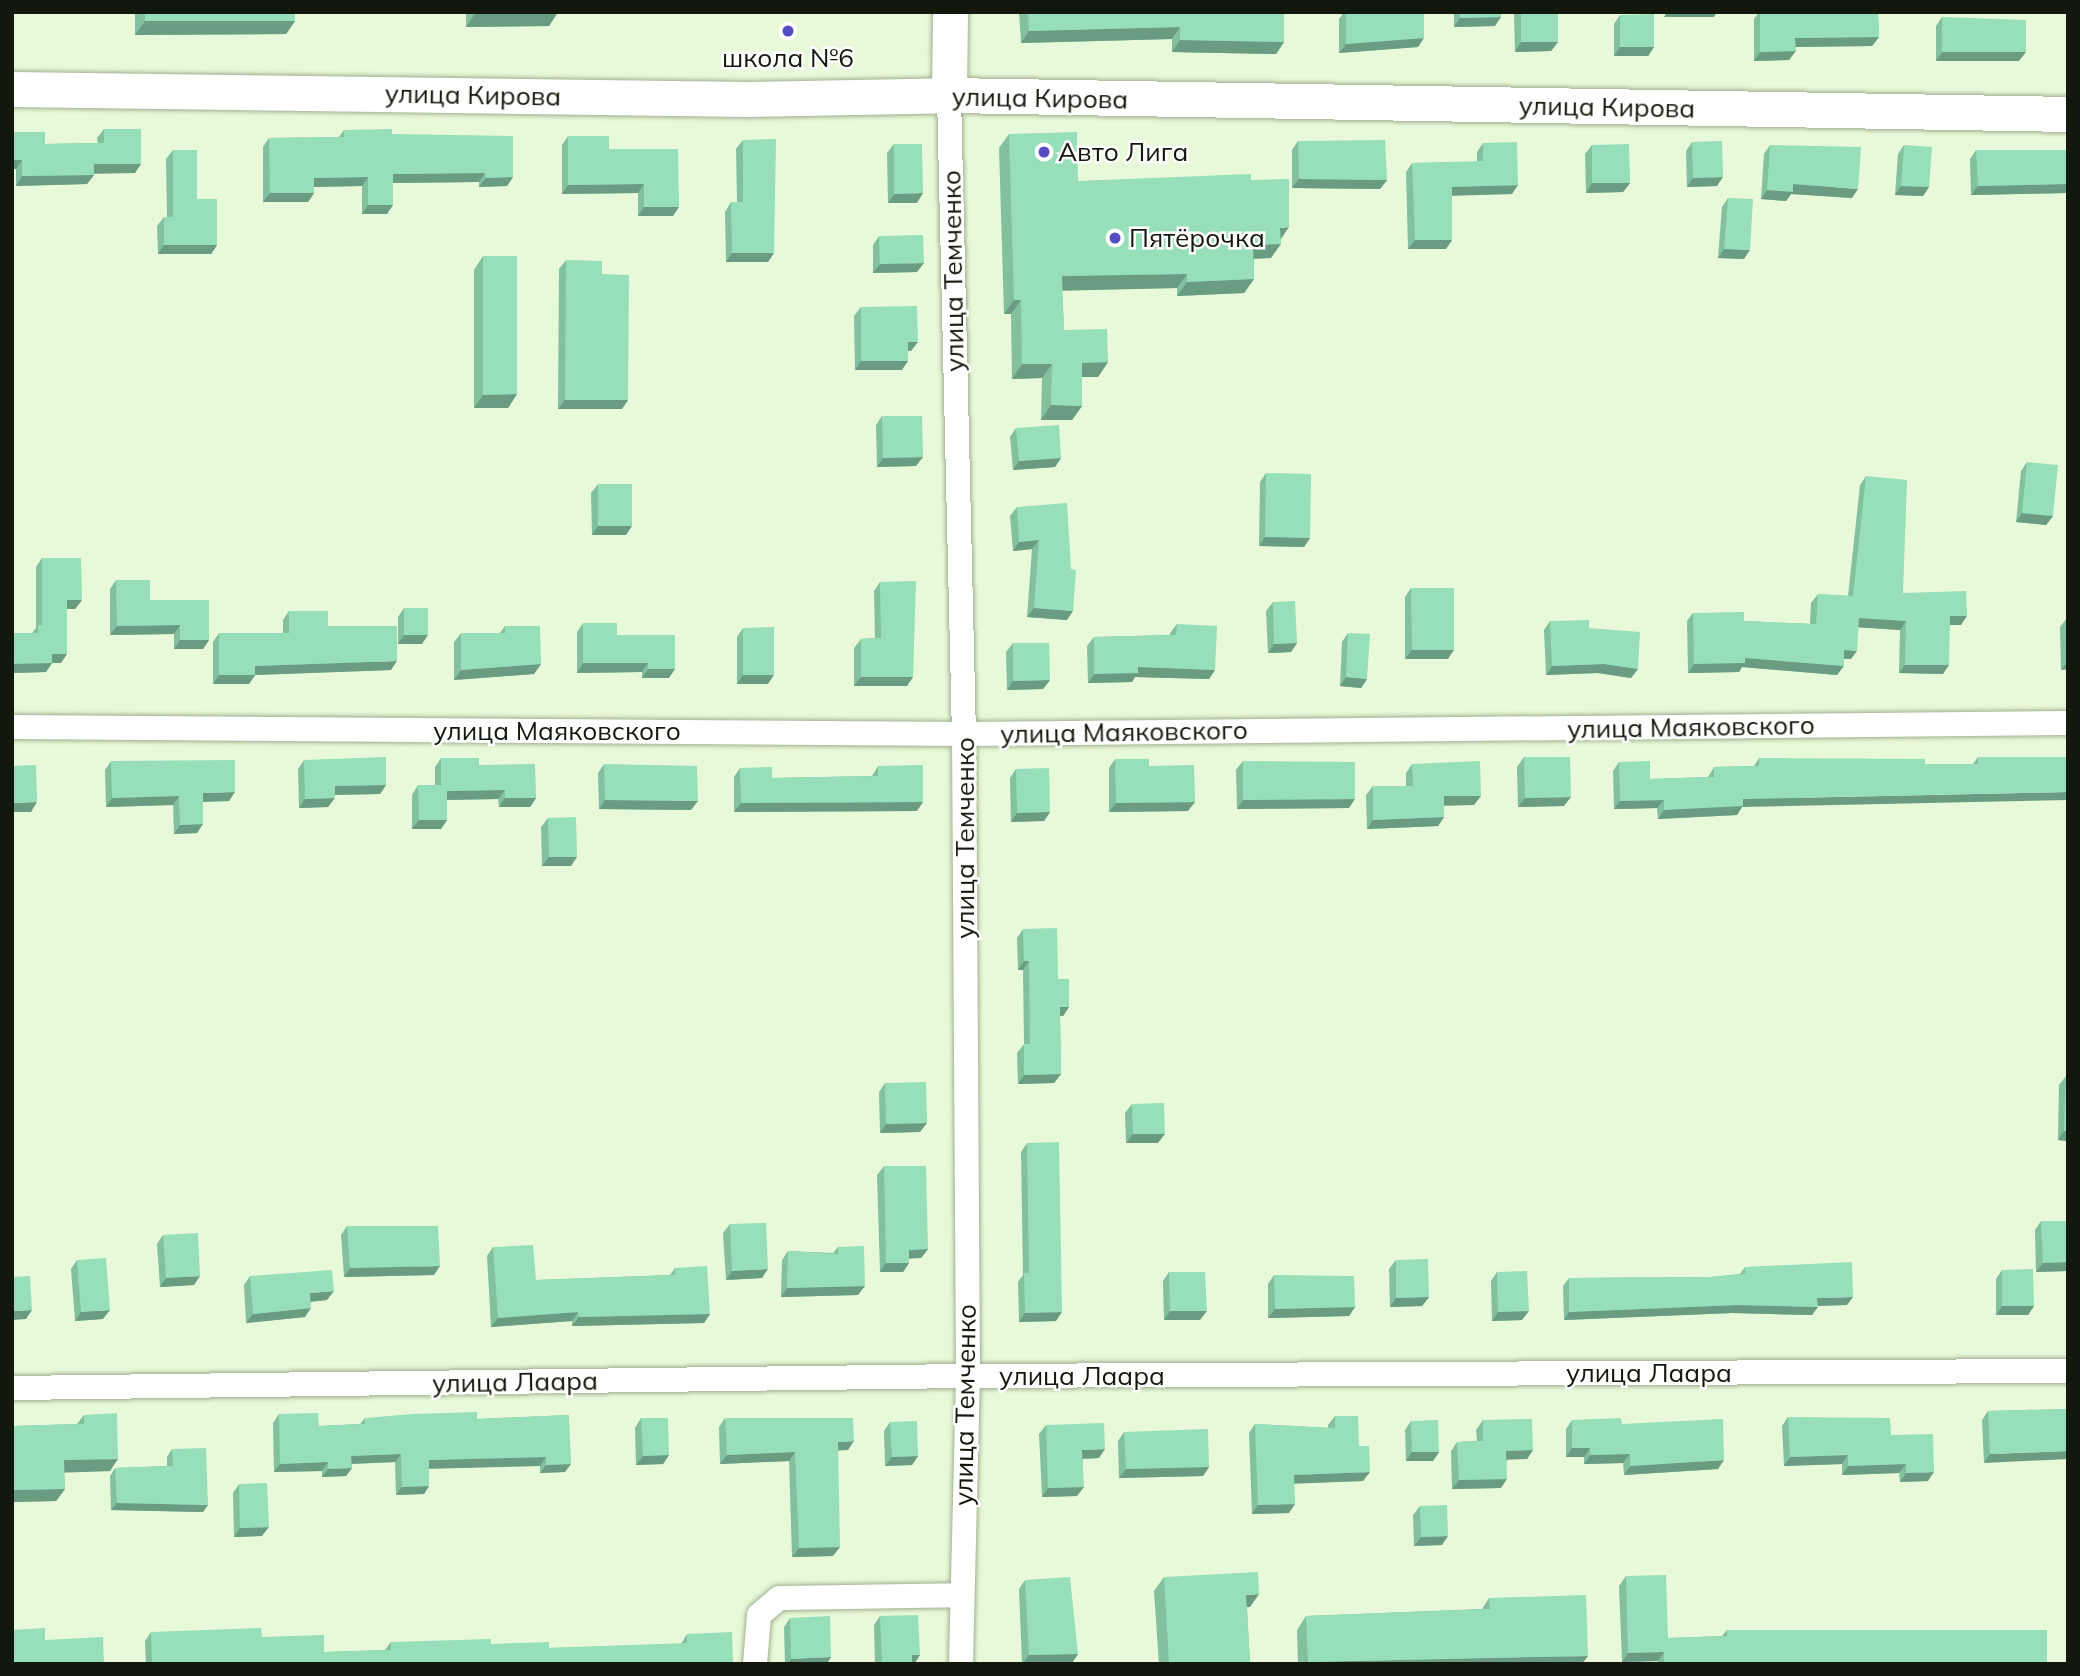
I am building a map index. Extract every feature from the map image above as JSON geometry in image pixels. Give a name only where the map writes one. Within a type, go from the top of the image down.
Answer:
[{"type":"main road","name":"улица Темченко","points":[[949,95],[950,12]]},
{"type":"main road","name":"улица Кирова","points":[[12,89],[748,99],[949,95],[2068,114]]},
{"type":"street","name":"улица Темченко","points":[[949,95],[964,734],[968,1376],[960,1595],[961,1664]]},
{"type":"street","name":"улица Маяковского","points":[[12,727],[964,734],[2068,723]]},
{"type":"street","name":"улица Лаара","points":[[12,1388],[968,1376],[2068,1371]]},
{"type":"street","points":[[755,1664],[759,1615],[779,1598],[960,1595]]},
{"type":"building","points":[[145,12],[295,12],[295,21],[145,21]]},
{"type":"building","points":[[1028,12],[1284,12],[1284,42],[1180,40],[1180,27],[1029,31]]},
{"type":"building","points":[[1346,12],[1424,12],[1424,38],[1346,44]]},
{"type":"building","points":[[1460,12],[1501,12],[1501,17],[1460,18]]},
{"type":"building","points":[[1521,12],[1558,12],[1558,42],[1521,42]]},
{"type":"building","points":[[1760,12],[1878,12],[1879,37],[1795,38],[1796,51],[1760,52]]},
{"type":"building","points":[[1654,14],[1654,47],[1620,47],[1620,15]]},
{"type":"building","points":[[1942,17],[2026,20],[2026,52],[1942,52]]},
{"type":"building","points":[[104,129],[141,129],[141,164],[94,164],[94,175],[22,176],[22,160],[12,160],[12,132],[45,132],[45,144],[104,143]]},
{"type":"building","points":[[392,129],[392,134],[513,136],[513,177],[486,178],[485,173],[393,174],[393,205],[368,205],[368,177],[314,178],[314,193],[270,193],[269,138],[344,137],[344,130]]},
{"type":"building","points":[[1077,132],[1078,181],[1251,174],[1251,180],[1289,179],[1289,227],[1280,228],[1281,244],[1253,245],[1254,279],[1187,282],[1187,274],[1062,276],[1064,330],[1107,329],[1108,362],[1082,363],[1082,406],[1051,405],[1052,364],[1022,364],[1021,300],[1014,300],[1009,134]]},
{"type":"building","points":[[568,136],[609,136],[609,149],[678,149],[679,207],[644,207],[644,184],[568,185]]},
{"type":"building","points":[[776,139],[774,253],[732,253],[731,202],[743,202],[743,140]]},
{"type":"building","points":[[1385,140],[1387,180],[1299,179],[1298,141]]},
{"type":"building","points":[[1722,141],[1723,177],[1693,178],[1692,142]]},
{"type":"building","points":[[1517,142],[1518,185],[1452,187],[1452,240],[1415,240],[1412,163],[1483,161],[1483,143]]},
{"type":"building","points":[[894,144],[922,144],[923,193],[894,194]]},
{"type":"building","points":[[1629,144],[1630,183],[1592,183],[1592,145]]},
{"type":"building","points":[[1770,145],[1861,147],[1858,189],[1793,184],[1793,192],[1767,190]]},
{"type":"building","points":[[1904,145],[1932,147],[1929,187],[1901,186]]},
{"type":"building","points":[[173,150],[197,150],[197,199],[217,199],[217,245],[164,245],[164,217],[173,217]]},
{"type":"building","points":[[1976,150],[2068,150],[2068,184],[1978,186]]},
{"type":"building","points":[[1728,198],[1753,199],[1750,250],[1724,249]]},
{"type":"building","points":[[923,235],[924,263],[880,264],[879,236]]},
{"type":"building","points":[[483,256],[517,256],[517,394],[483,395]]},
{"type":"building","points":[[566,260],[602,261],[602,274],[629,275],[628,400],[565,400]]},
{"type":"building","points":[[917,306],[918,342],[908,342],[908,361],[861,361],[861,307]]},
{"type":"building","points":[[882,416],[922,416],[923,457],[883,458]]},
{"type":"building","points":[[1059,425],[1061,458],[1019,461],[1016,428]]},
{"type":"building","points":[[2027,462],[2058,465],[2053,516],[2022,513]]},
{"type":"building","points":[[1266,473],[1311,474],[1310,538],[1265,537]]},
{"type":"building","points":[[1866,476],[1907,480],[1903,593],[1966,591],[1967,616],[1950,616],[1949,665],[1905,665],[1906,621],[1859,618],[1857,651],[1844,650],[1844,666],[1745,658],[1745,663],[1694,664],[1693,613],[1744,612],[1744,621],[1816,624],[1818,594],[1853,596]]},
{"type":"building","points":[[598,484],[632,484],[632,526],[598,526]]},
{"type":"building","points":[[1067,503],[1071,569],[1076,570],[1073,611],[1034,608],[1039,540],[1019,542],[1017,507]]},
{"type":"building","points":[[42,558],[81,558],[82,600],[67,600],[67,654],[52,654],[52,663],[12,664],[12,633],[38,633],[38,625],[42,625]]},
{"type":"building","points":[[116,580],[150,580],[150,600],[209,600],[209,640],[180,640],[180,625],[117,626]]},
{"type":"building","points":[[916,581],[913,677],[861,677],[861,639],[881,638],[880,582]]},
{"type":"building","points":[[1411,588],[1454,588],[1454,650],[1412,650]]},
{"type":"building","points":[[1295,601],[1297,643],[1274,644],[1273,602]]},
{"type":"building","points":[[404,608],[428,608],[428,635],[404,635]]},
{"type":"building","points":[[289,611],[328,611],[328,626],[397,626],[397,661],[255,666],[255,675],[219,675],[219,633],[289,633]]},
{"type":"building","points":[[1589,620],[1589,628],[1640,632],[1638,669],[1604,664],[1552,666],[1550,621]]},
{"type":"building","points":[[583,623],[617,623],[617,635],[675,635],[675,669],[648,669],[648,663],[583,663]]},
{"type":"building","points":[[1177,624],[1217,626],[1215,670],[1138,667],[1138,673],[1094,674],[1094,637],[1176,635]]},
{"type":"building","points":[[505,626],[540,626],[541,664],[461,670],[461,633],[505,633]]},
{"type":"building","points":[[774,627],[774,675],[743,675],[743,628]]},
{"type":"building","points":[[1348,633],[1370,634],[1367,679],[1346,677]]},
{"type":"building","points":[[1013,643],[1049,643],[1050,680],[1013,681]]},
{"type":"building","points":[[386,757],[386,785],[335,786],[335,798],[305,799],[304,760]]},
{"type":"building","points":[[1524,757],[1570,757],[1571,797],[1525,798]]},
{"type":"building","points":[[1978,757],[2068,757],[2068,792],[1743,799],[1743,806],[1664,810],[1664,800],[1620,801],[1619,762],[1650,761],[1650,779],[1714,777],[1714,767],[1759,766],[1759,758],[1925,759],[1925,764],[1978,764]]},
{"type":"building","points":[[441,758],[479,758],[479,765],[535,764],[536,798],[505,798],[505,790],[447,791],[447,820],[419,820],[418,785],[441,785]]},
{"type":"building","points":[[1115,759],[1149,759],[1149,766],[1194,765],[1195,802],[1116,803]]},
{"type":"building","points":[[235,760],[235,792],[203,793],[203,824],[180,825],[179,796],[112,798],[111,761]]},
{"type":"building","points":[[1243,761],[1355,762],[1355,799],[1243,800]]},
{"type":"building","points":[[1480,761],[1481,796],[1444,796],[1444,817],[1373,820],[1373,786],[1413,786],[1412,764]]},
{"type":"building","points":[[604,764],[697,766],[698,801],[605,800]]},
{"type":"building","points":[[36,765],[37,802],[12,803],[12,766]]},
{"type":"building","points":[[923,765],[923,802],[741,803],[740,768],[772,767],[772,778],[878,776],[878,766]]},
{"type":"building","points":[[1049,768],[1050,812],[1017,813],[1016,769]]},
{"type":"building","points":[[576,817],[577,857],[549,857],[548,818]]},
{"type":"building","points":[[1057,928],[1058,979],[1069,979],[1069,1007],[1060,1007],[1061,1074],[1024,1075],[1024,1044],[1030,1044],[1029,961],[1024,961],[1023,929]]},
{"type":"building","points":[[2066,1076],[2068,1131],[2064,1131]]},
{"type":"building","points":[[926,1082],[927,1123],[886,1124],[885,1083]]},
{"type":"building","points":[[1164,1103],[1165,1134],[1133,1134],[1132,1104]]},
{"type":"building","points":[[1059,1142],[1062,1312],[1025,1313],[1024,1273],[1029,1273],[1027,1143]]},
{"type":"building","points":[[884,1166],[926,1166],[928,1249],[909,1250],[909,1263],[886,1263]]},
{"type":"building","points":[[2041,1221],[2068,1221],[2068,1262],[2043,1263]]},
{"type":"building","points":[[766,1223],[768,1269],[732,1271],[730,1224]]},
{"type":"building","points":[[347,1226],[438,1226],[440,1266],[350,1268]]},
{"type":"building","points":[[198,1233],[200,1276],[166,1278],[163,1235]]},
{"type":"building","points":[[533,1245],[536,1280],[675,1275],[675,1268],[707,1266],[710,1314],[579,1317],[578,1312],[498,1318],[493,1247]]},
{"type":"building","points":[[864,1246],[865,1286],[787,1288],[788,1251],[838,1254],[838,1247]]},
{"type":"building","points":[[106,1258],[110,1310],[81,1312],[77,1260]]},
{"type":"building","points":[[1428,1259],[1429,1297],[1396,1298],[1396,1260]]},
{"type":"building","points":[[1852,1262],[1853,1297],[1817,1298],[1818,1307],[1738,1305],[1569,1312],[1569,1278],[1711,1277],[1745,1274],[1745,1267]]},
{"type":"building","points":[[2033,1269],[2034,1306],[2002,1306],[2002,1270]]},
{"type":"building","points":[[332,1270],[334,1291],[310,1293],[311,1308],[253,1314],[250,1276]]},
{"type":"building","points":[[1527,1271],[1529,1311],[1498,1312],[1497,1272]]},
{"type":"building","points":[[1169,1272],[1205,1272],[1207,1311],[1170,1311]]},
{"type":"building","points":[[1274,1275],[1354,1276],[1355,1307],[1275,1309]]},
{"type":"building","points":[[30,1276],[32,1310],[12,1311],[12,1277]]},
{"type":"building","points":[[2068,1409],[2068,1451],[1990,1454],[1988,1411]]},
{"type":"building","points":[[477,1412],[477,1419],[569,1415],[571,1464],[546,1465],[546,1457],[429,1460],[429,1486],[402,1487],[401,1454],[351,1456],[352,1468],[328,1469],[328,1462],[280,1464],[279,1414],[318,1413],[319,1426],[365,1424],[365,1418]]},
{"type":"building","points":[[117,1413],[118,1459],[64,1460],[65,1489],[12,1490],[12,1426],[84,1424],[84,1415]]},
{"type":"building","points":[[1335,1416],[1358,1416],[1359,1446],[1369,1446],[1370,1472],[1294,1475],[1295,1504],[1258,1505],[1255,1424],[1335,1428]]},
{"type":"building","points":[[1788,1417],[1890,1418],[1891,1435],[1933,1434],[1934,1472],[1906,1473],[1906,1464],[1848,1466],[1848,1455],[1790,1457]]},
{"type":"building","points":[[641,1418],[668,1418],[669,1455],[643,1456]]},
{"type":"building","points":[[725,1418],[853,1418],[854,1441],[838,1442],[840,1547],[799,1548],[795,1452],[727,1455]]},
{"type":"building","points":[[1621,1418],[1622,1424],[1723,1419],[1724,1460],[1630,1466],[1630,1454],[1590,1455],[1590,1448],[1572,1448],[1572,1420]]},
{"type":"building","points":[[1532,1419],[1533,1450],[1506,1451],[1507,1479],[1459,1480],[1457,1442],[1483,1441],[1483,1420]]},
{"type":"building","points":[[1438,1420],[1439,1452],[1412,1452],[1411,1421]]},
{"type":"building","points":[[917,1421],[918,1456],[892,1457],[890,1422]]},
{"type":"building","points":[[1104,1423],[1105,1449],[1082,1450],[1084,1487],[1048,1488],[1046,1425]]},
{"type":"building","points":[[1208,1429],[1209,1467],[1126,1469],[1124,1432]]},
{"type":"building","points":[[206,1448],[208,1505],[117,1503],[115,1468],[173,1466],[172,1449]]},
{"type":"building","points":[[267,1483],[269,1527],[240,1528],[239,1484]]},
{"type":"building","points":[[1447,1505],[1448,1536],[1421,1537],[1420,1506]]},
{"type":"building","points":[[1258,1572],[1259,1594],[1246,1595],[1250,1663],[1169,1664],[1164,1577]]},
{"type":"building","points":[[1666,1575],[1668,1638],[1727,1636],[1727,1630],[2047,1630],[2047,1664],[1664,1664],[1664,1652],[1628,1653],[1626,1576]]},
{"type":"building","points":[[1070,1577],[1078,1654],[1029,1655],[1025,1580]]},
{"type":"building","points":[[1586,1595],[1588,1656],[1308,1662],[1306,1616],[1490,1609],[1489,1598]]},
{"type":"building","points":[[918,1615],[920,1655],[912,1655],[912,1664],[882,1664],[880,1616]]},
{"type":"building","points":[[830,1616],[831,1657],[791,1659],[790,1618]]},
{"type":"building","points":[[45,1628],[45,1640],[103,1637],[104,1664],[12,1664],[12,1630]]},
{"type":"building","points":[[261,1628],[262,1637],[324,1635],[324,1652],[391,1650],[391,1642],[491,1639],[491,1644],[549,1642],[549,1648],[687,1643],[687,1634],[732,1632],[733,1664],[152,1664],[151,1632]]},
{"type":"place","name":"школа №6","points":[[788,31]]},
{"type":"place","name":"Авто Лига","points":[[1044,152]]},
{"type":"place","name":"Пятёрочка","points":[[1115,238]]}]
